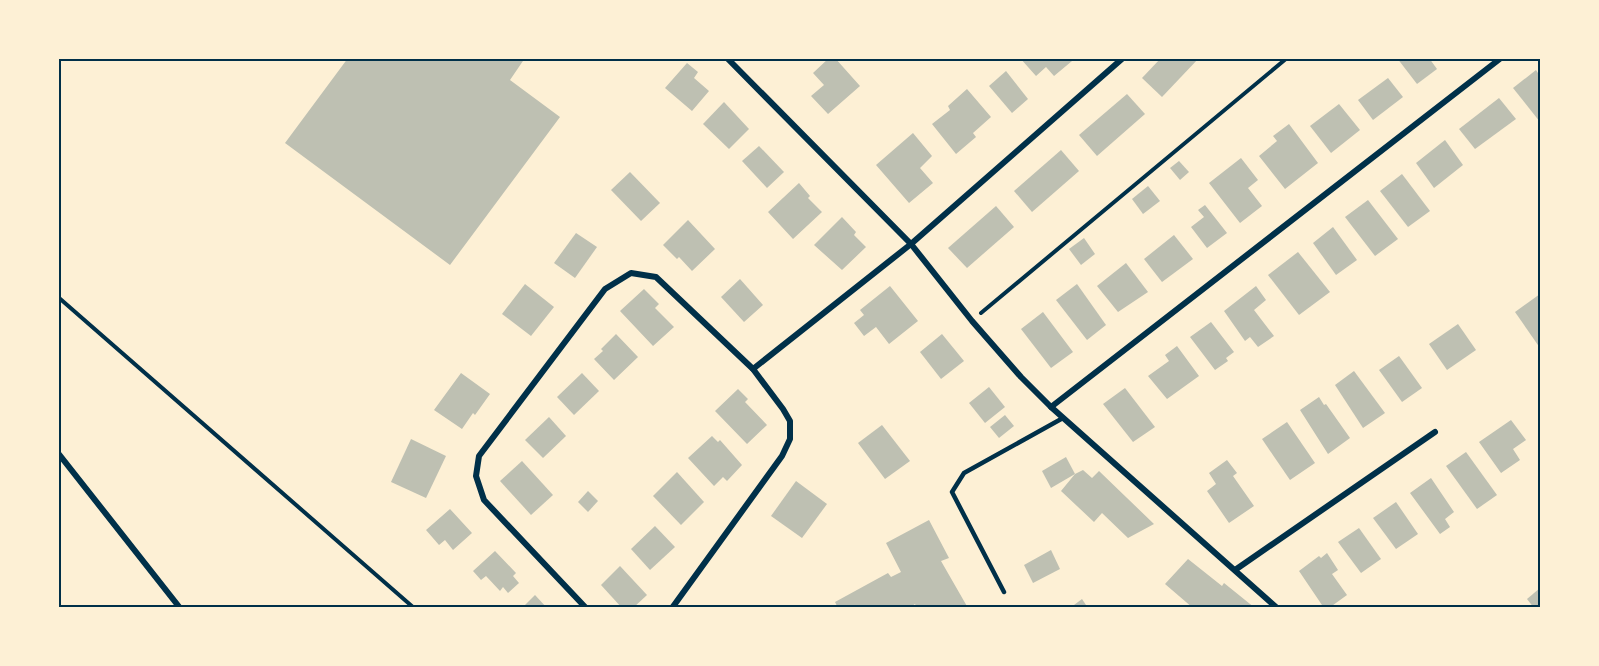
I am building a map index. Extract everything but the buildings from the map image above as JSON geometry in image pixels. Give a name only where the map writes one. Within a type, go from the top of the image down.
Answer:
[{"type":"street","points":[[727,58],[911,244],[972,321],[1021,377],[1063,418],[1277,608]]},
{"type":"street","points":[[753,369],[911,244],[1123,58]]},
{"type":"street","points":[[1052,407],[1501,58]]},
{"type":"street","points":[[586,608],[484,500],[476,476],[479,456],[605,289],[631,273],[656,277],[753,369],[790,421],[790,439],[782,456],[672,608]]},
{"type":"street","points":[[1235,570],[1435,432]]},
{"type":"street","points":[[58,453],[180,608]]},
{"type":"lane","points":[[1004,592],[952,492],[964,473],[1063,418]]},
{"type":"path","points":[[972,321],[1287,58]]},
{"type":"path","points":[[58,297],[414,608]]}]
